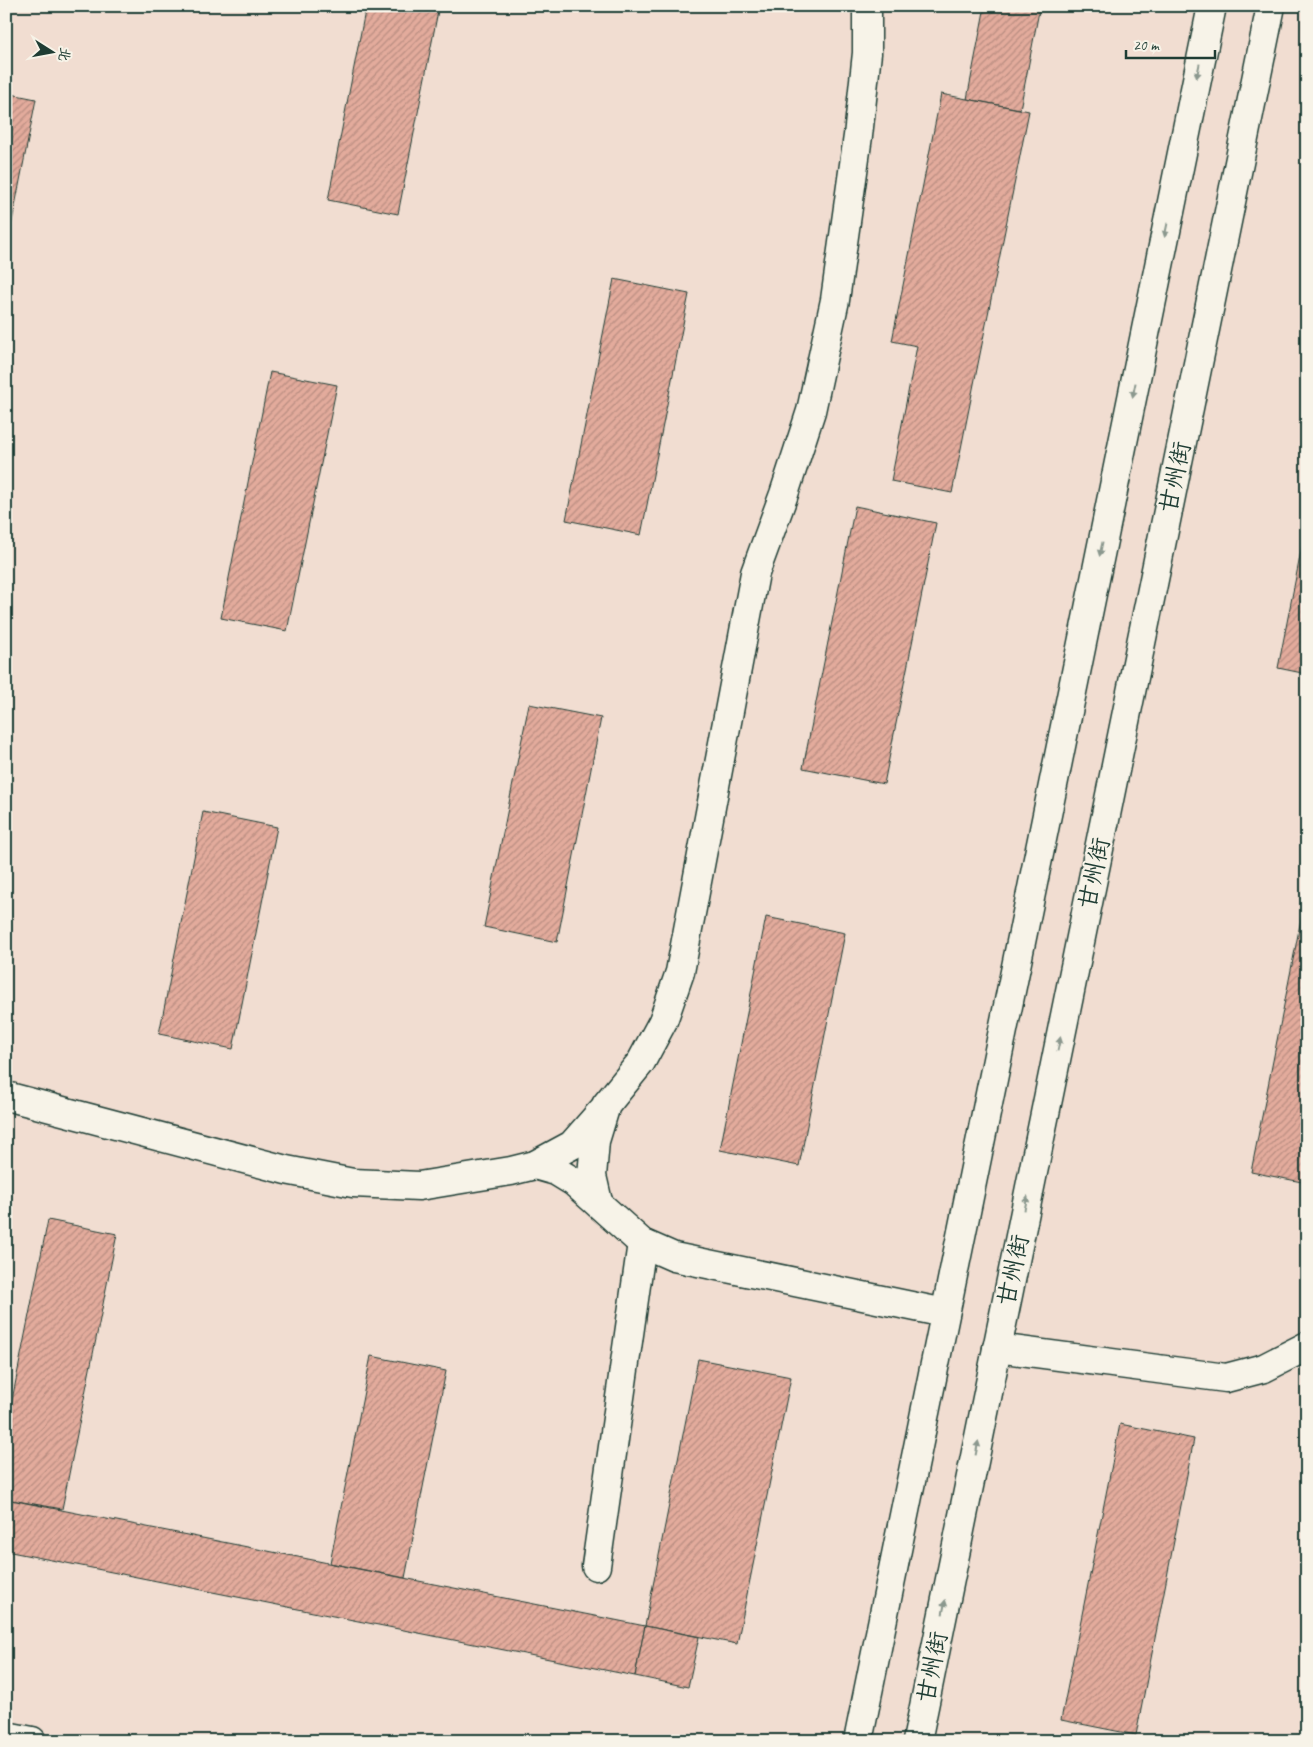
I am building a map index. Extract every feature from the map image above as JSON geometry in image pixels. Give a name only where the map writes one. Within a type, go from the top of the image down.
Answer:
[{"type":"street","points":[[6,1096],[286,1170],[353,1183],[419,1186],[511,1171],[535,1165],[572,1145],[641,1062],[663,1021],[680,972],[755,573],[784,494],[811,411],[835,300],[868,53],[867,6]]},
{"type":"street","points":[[858,1741],[1212,6]]},
{"type":"street","name":"甘州街","points":[[917,1741],[1271,6]]},
{"type":"street","points":[[598,1202],[592,1176],[592,1167],[595,1141],[606,1105]]},
{"type":"street","points":[[535,1165],[556,1171],[574,1182],[642,1243],[674,1257],[945,1313]]},
{"type":"street","points":[[596,1566],[642,1243]]},
{"type":"street","points":[[997,1348],[1226,1378],[1264,1368],[1307,1346]]},
{"type":"street","points":[[6,1736],[32,1741]]},
{"type":"building","points":[[366,6],[439,6],[398,214],[328,200]]},
{"type":"building","points":[[985,6],[1040,6],[1020,109],[967,99]]},
{"type":"building","points":[[6,93],[36,99],[6,252]]},
{"type":"building","points":[[941,94],[1029,111],[952,493],[891,481],[917,346],[892,341]]},
{"type":"building","points":[[614,279],[689,294],[641,535],[566,520]]},
{"type":"building","points":[[270,372],[337,385],[287,631],[221,618]]},
{"type":"building","points":[[855,506],[936,523],[884,784],[803,768]]},
{"type":"building","points":[[1307,521],[1307,674],[1278,668]]},
{"type":"building","points":[[529,704],[601,718],[557,942],[484,927]]},
{"type":"building","points":[[203,812],[277,827],[233,1049],[159,1034]]},
{"type":"building","points":[[1307,889],[1307,1183],[1251,1172]]},
{"type":"building","points":[[766,917],[845,933],[799,1166],[720,1150]]},
{"type":"building","points":[[48,1220],[117,1234],[62,1509],[6,1499],[6,1430]]},
{"type":"building","points":[[371,1356],[446,1371],[405,1578],[330,1563]]},
{"type":"building","points":[[698,1359],[791,1377],[737,1644],[645,1626]]},
{"type":"building","points":[[1120,1424],[1194,1439],[1136,1735],[1061,1720]]},
{"type":"building","points":[[6,1499],[645,1626],[635,1676],[6,1551]]},
{"type":"building","points":[[645,1626],[699,1637],[688,1687],[635,1676]]}]
